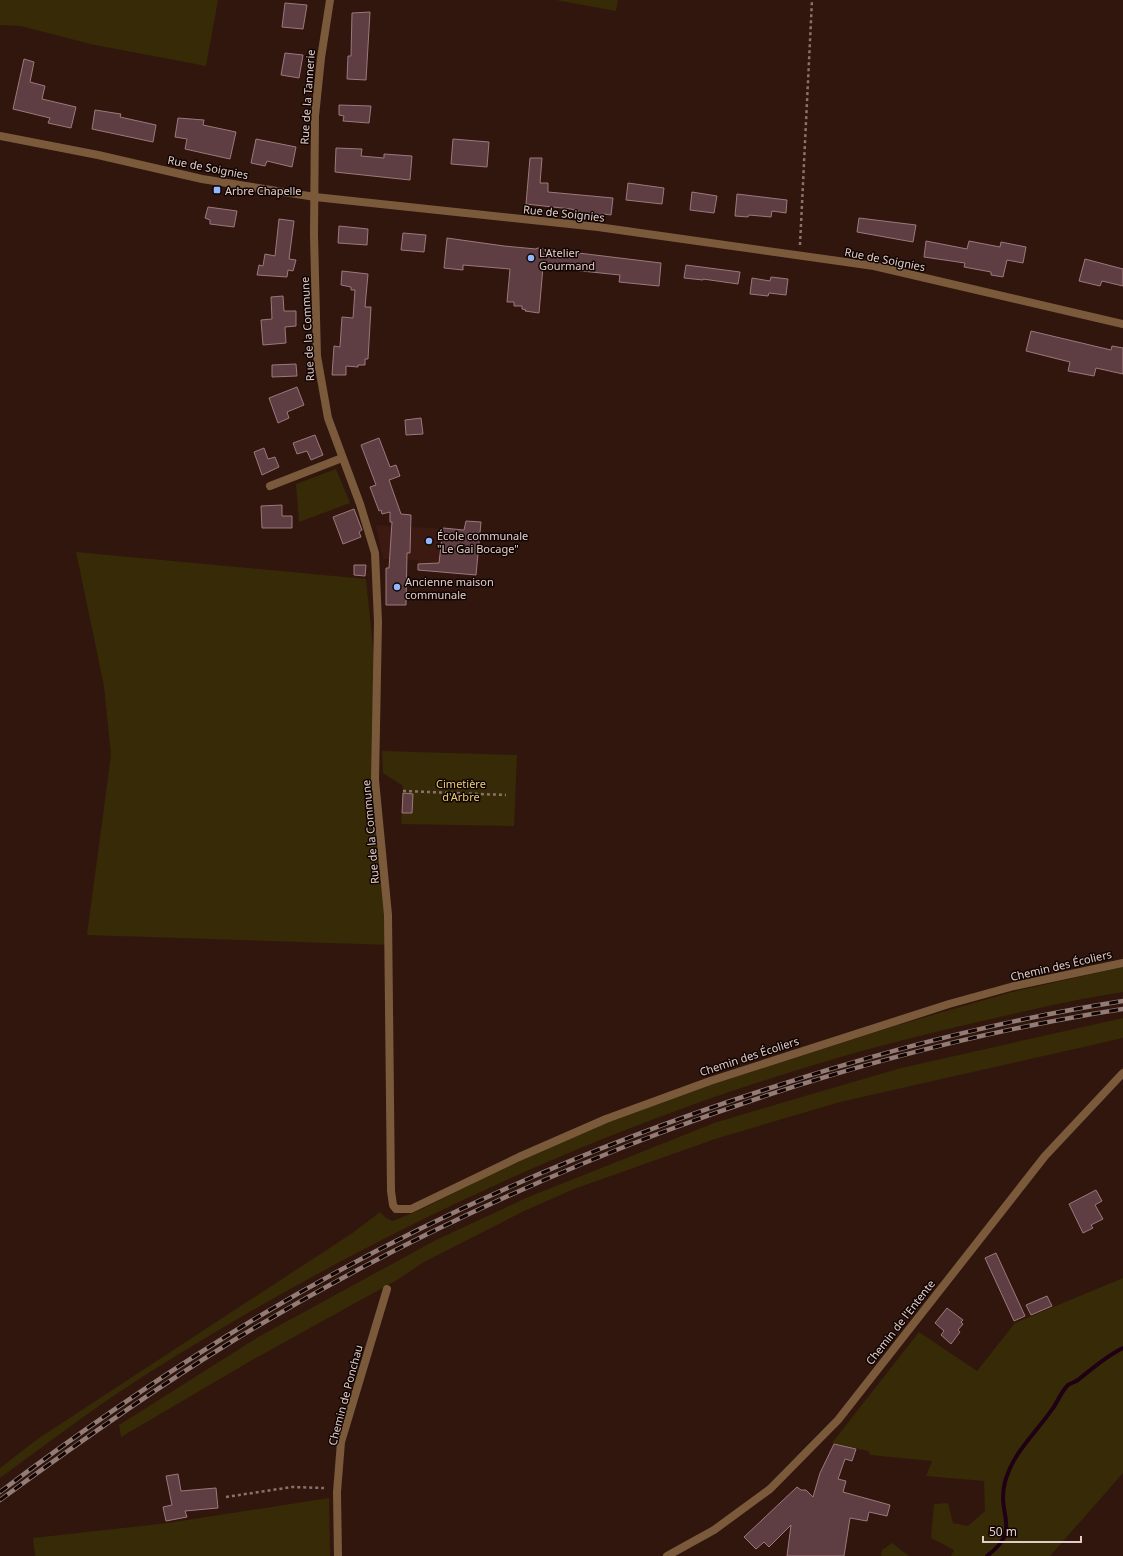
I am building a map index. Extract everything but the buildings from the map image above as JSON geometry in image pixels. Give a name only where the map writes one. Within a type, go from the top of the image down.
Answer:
[{"type":"street","name":"Rue de la Tannerie","points":[[315,197],[315,116],[321,58],[330,0]]},
{"type":"street","name":"Rue de Soignies","points":[[0,136],[98,155],[202,179],[315,197],[598,227],[874,266],[1123,324]]},
{"type":"street","name":"Rue de la Commune","points":[[315,197],[314,250],[318,370],[328,418],[367,525],[375,553],[377,576],[378,641],[375,780],[388,915],[391,1191],[393,1205],[396,1209]]},
{"type":"street","points":[[270,486],[342,458]]},
{"type":"street","name":"Chemin des Écoliers","points":[[396,1209],[411,1209],[519,1157],[606,1119],[710,1081],[949,1004],[1014,986],[1123,963]]},
{"type":"street","name":"Chemin de l'Entente","points":[[668,1556],[714,1530],[770,1489],[838,1420],[1045,1156],[1123,1072]]},
{"type":"street","name":"Chemin de Ponchau","points":[[338,1556],[337,1492],[341,1442],[387,1289]]},
{"type":"path","points":[[799,256],[812,0]]},
{"type":"path","points":[[403,791],[506,795]]},
{"type":"path","points":[[226,1498],[292,1487],[324,1488]]},
{"type":"shaded area","name":"École communale \"Le Gai Bocage\"","points":[[466,521],[481,522],[476,575],[417,571],[418,560],[383,559],[376,525],[464,530]]},
{"type":"green space","points":[[0,0],[218,0],[206,66],[90,44],[21,26],[0,25]]},
{"type":"green space","points":[[556,0],[618,0],[616,11]]},
{"type":"green space","points":[[336,469],[350,503],[299,522],[296,484]]},
{"type":"green space","points":[[76,552],[366,579],[377,688],[375,749],[389,945],[87,935],[111,755],[104,686]]},
{"type":"green space","name":"Cimetière d'Arbre","points":[[382,751],[517,755],[514,826],[401,824],[403,786],[383,773]]},
{"type":"green space","points":[[1123,967],[1123,992],[1024,1011],[856,1053],[749,1085],[644,1123],[541,1165],[440,1211],[341,1261],[243,1316],[128,1386],[0,1478],[0,1468],[39,1438],[351,1234],[380,1212],[386,1218],[393,1221],[422,1209],[528,1156],[613,1120],[707,1086],[898,1025],[1012,992]]},
{"type":"green space","points":[[1123,1018],[1123,1038],[840,1102],[715,1139],[574,1189],[524,1211],[424,1262],[397,1280],[254,1359],[121,1437],[119,1425],[260,1336],[436,1240],[526,1198],[714,1123],[901,1068]]},
{"type":"green space","points":[[1123,1278],[1123,1473],[1050,1556],[951,1556],[954,1550],[931,1538],[934,1504],[948,1503],[953,1523],[968,1526],[985,1511],[984,1481],[926,1476],[932,1461],[870,1455],[868,1451],[832,1443],[919,1332],[977,1371],[1015,1323]]},
{"type":"green space","points":[[329,1498],[330,1556],[35,1556],[33,1538],[168,1523]]},
{"type":"green space","points":[[892,1543],[909,1556],[881,1556],[882,1550]]},
{"type":"waterway","points":[[987,1556],[1004,1538],[1006,1522],[1003,1494],[1005,1482],[1013,1461],[1068,1385],[1078,1380],[1105,1358],[1123,1348]]},
{"type":"railway","points":[[0,1492],[111,1412],[225,1337],[354,1263],[421,1228],[488,1196],[626,1139],[696,1113],[811,1075],[899,1049],[988,1027],[1033,1017],[1123,1001]]},
{"type":"railway","points":[[0,1500],[114,1419],[231,1342],[333,1283],[439,1228],[549,1178],[661,1133],[775,1093],[891,1058],[1007,1030],[1123,1009]]},
{"type":"place","name":"Arbre Chapelle","points":[[217,190]]},
{"type":"place","name":"L'Atelier Gourmand","points":[[531,258]]},
{"type":"place","name":"École communale \"Le Gai Bocage\"","points":[[429,541]]},
{"type":"place","name":"Ancienne maison communale","points":[[397,587]]}]
